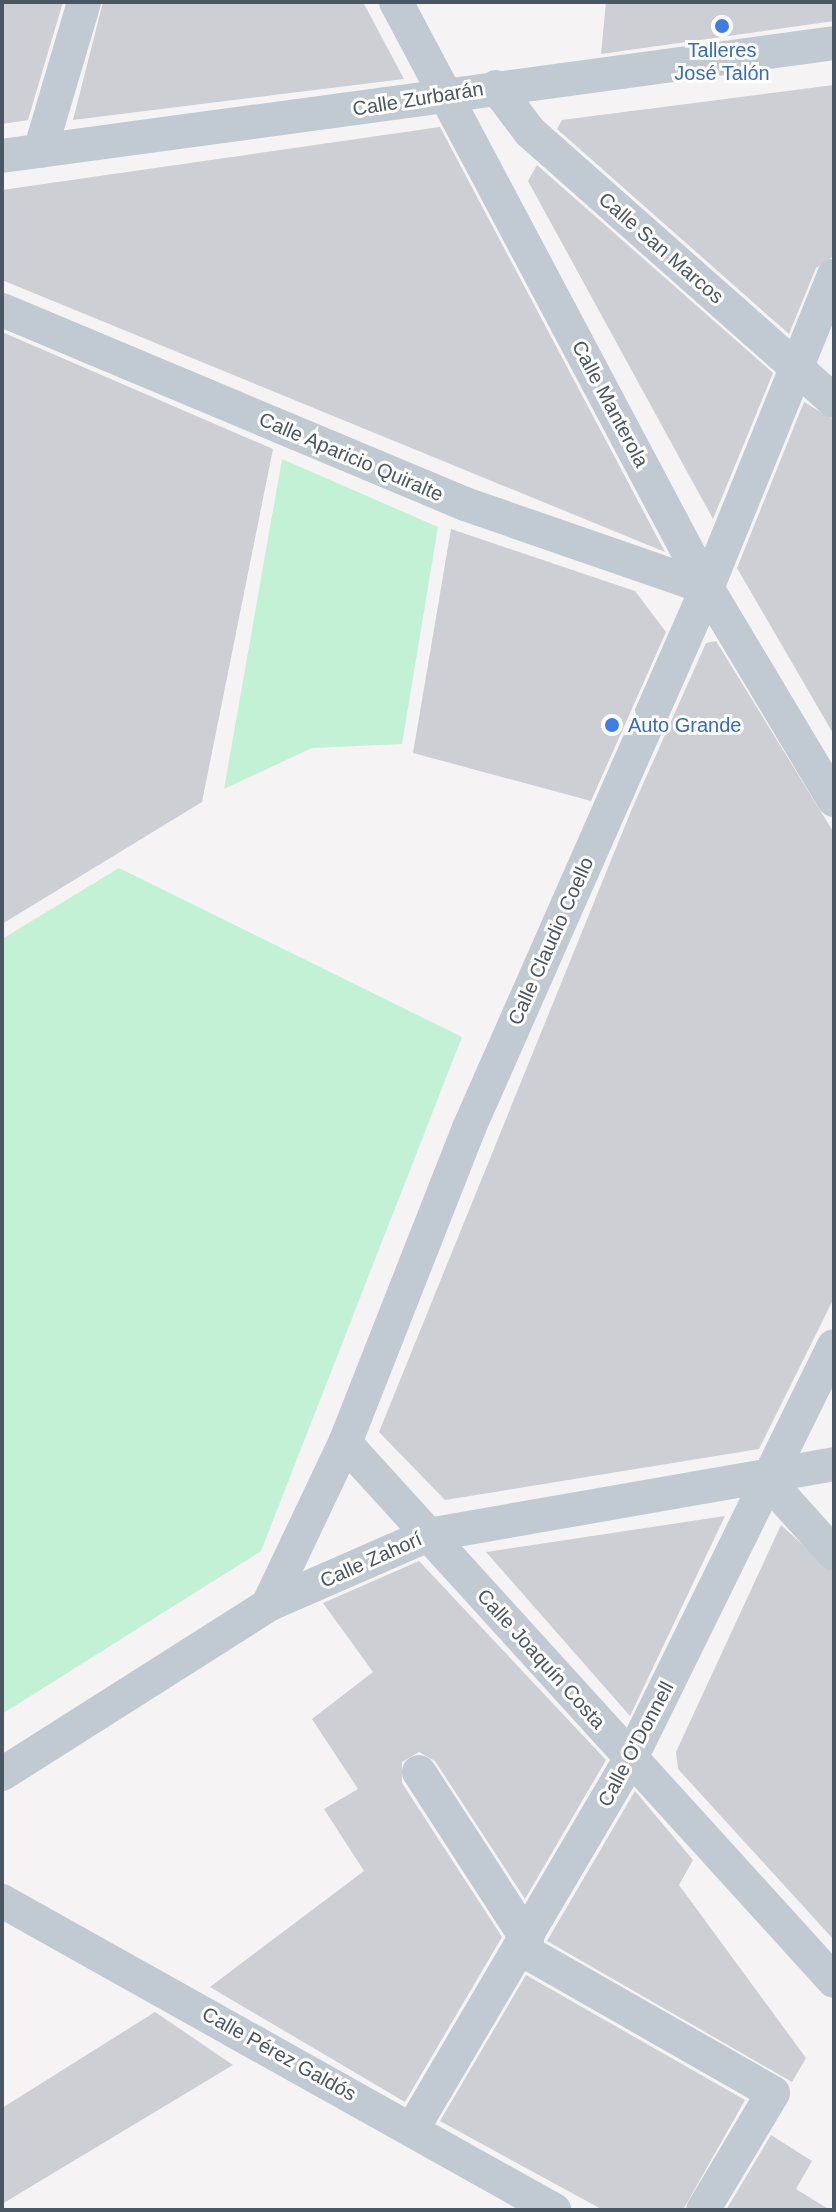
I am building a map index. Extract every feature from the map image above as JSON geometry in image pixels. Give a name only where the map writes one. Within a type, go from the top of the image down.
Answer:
[{"type":"street","points":[[40,151],[84,2]]},
{"type":"street","name":"Calle Manterola","points":[[396,2],[707,588],[834,800]]},
{"type":"street","name":"Calle Zurbarán","points":[[2,156],[834,43]]},
{"type":"street","name":"Calle San Marcos","points":[[496,87],[530,132],[834,401]]},
{"type":"street","name":"Calle Claudio Coello","points":[[268,1605],[345,1443],[469,1128],[707,588],[834,276]]},
{"type":"street","name":"Calle Aparicio Quiralte","points":[[2,310],[465,504],[707,588]]},
{"type":"street","name":"Calle O'Donnell","points":[[413,2128],[631,1758],[834,1346]]},
{"type":"street","name":"Calle Joaquín Costa","points":[[345,1443],[834,1981]]},
{"type":"street","name":"Calle Zahorí","points":[[2,1774],[268,1605],[428,1535],[834,1464]]},
{"type":"street","points":[[770,1477],[834,1554]]},
{"type":"street","points":[[419,1772],[524,1944],[773,2093],[703,2210]]},
{"type":"street","name":"Calle Pérez Galdós","points":[[2,1901],[413,2128],[554,2210]]},
{"type":"green space","points":[[282,459],[438,527],[402,744],[312,748],[224,789]]},
{"type":"green space","points":[[119,868],[462,1037],[261,1551],[2,1714],[2,939]]},
{"type":"building","points":[[2,2],[63,2],[28,120],[2,124]]},
{"type":"building","points":[[103,2],[363,2],[404,79],[73,120]]},
{"type":"building","points":[[606,2],[834,2],[834,21],[601,54]]},
{"type":"building","points":[[834,85],[834,256],[816,268],[789,334],[557,129],[562,120]]},
{"type":"building","points":[[440,127],[665,552],[2,280],[2,190]]},
{"type":"building","points":[[537,165],[773,373],[713,519],[528,181]]},
{"type":"building","points":[[2,332],[273,449],[202,802],[2,924]]},
{"type":"building","points":[[804,402],[834,420],[834,735],[737,568]]},
{"type":"building","points":[[451,529],[635,591],[666,632],[591,801],[413,753]]},
{"type":"building","points":[[716,641],[834,833],[834,1298],[759,1449],[445,1500],[379,1432],[631,811],[706,643]]},
{"type":"building","points":[[725,1516],[630,1716],[486,1552]]},
{"type":"building","points":[[781,1525],[834,1573],[834,1940],[678,1769],[676,1752]]},
{"type":"building","points":[[419,1561],[606,1760],[525,1899],[435,1761],[419,1752],[402,1762],[402,1783],[502,1937],[405,2102],[210,1987],[364,1871],[324,1809],[358,1789],[312,1719],[373,1672],[323,1603]]},
{"type":"building","points":[[635,1791],[693,1860],[679,1885],[806,2058],[792,2082],[547,1941]]},
{"type":"building","points":[[526,1975],[745,2100],[683,2210],[603,2210],[440,2121]]},
{"type":"building","points":[[155,2012],[233,2065],[2,2204],[2,2108]]},
{"type":"building","points":[[771,2135],[812,2161],[796,2189],[830,2210],[726,2210]]},
{"type":"place","name":"Talleres José Talón","points":[[722,26]]},
{"type":"place","name":"Auto Grande","points":[[612,725]]}]
